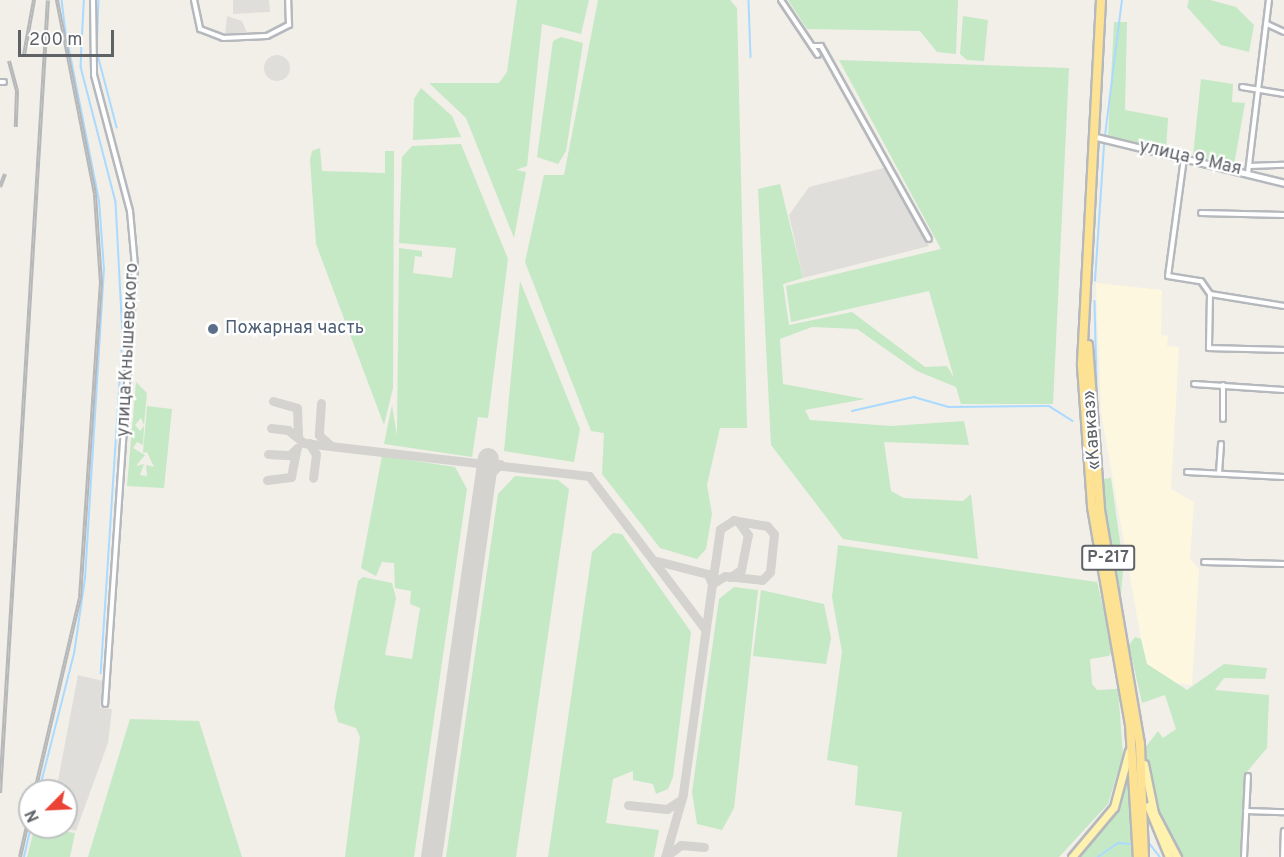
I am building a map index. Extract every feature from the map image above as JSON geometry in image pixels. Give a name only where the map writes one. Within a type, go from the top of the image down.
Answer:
[{"type":"highway","name":"«Кавказ»","points":[[1103,0],[1096,80],[1082,336],[1100,534],[1127,704],[1138,857]]},
{"type":"highway","name":"«Кавказ»","points":[[1103,0],[1087,332],[1100,534],[1118,612],[1140,744],[1144,857]]},
{"type":"highway","points":[[1115,637],[1106,579],[1118,612]]},
{"type":"main road","points":[[1072,857],[1099,831],[1120,795],[1129,754],[1127,704]]},
{"type":"main road","points":[[1140,744],[1150,814],[1169,857]]},
{"type":"main road","points":[[1140,744],[1154,813],[1177,857]]},
{"type":"street","name":"улица Кнышевского","points":[[93,0],[94,75],[130,211],[135,266],[105,704]]},
{"type":"street","points":[[194,0],[200,29],[222,38],[267,36],[289,25],[288,0]]},
{"type":"street","points":[[781,0],[818,55]]},
{"type":"street","points":[[1248,173],[1269,0]]},
{"type":"street","points":[[1266,23],[1284,32]]},
{"type":"street","points":[[812,46],[821,46],[930,239]]},
{"type":"street","points":[[1242,87],[1284,94]]},
{"type":"street","name":"улица 9 Мая","points":[[1096,137],[1284,183]]},
{"type":"street","points":[[1184,158],[1168,276],[1201,281],[1210,294],[1207,346],[1284,350]]},
{"type":"street","points":[[1249,166],[1284,165]]},
{"type":"street","points":[[1201,213],[1284,215]]},
{"type":"street","points":[[1210,294],[1284,306]]},
{"type":"street","points":[[1194,384],[1284,390]]},
{"type":"street","points":[[1223,385],[1223,419]]},
{"type":"street","points":[[1219,473],[1221,444]]},
{"type":"street","points":[[1187,472],[1284,477]]},
{"type":"street","points":[[1204,562],[1284,564]]},
{"type":"street","points":[[1244,857],[1248,776]]},
{"type":"street","points":[[1246,811],[1284,812]]},
{"type":"street","points":[[1283,857],[1284,831]]},
{"type":"shaded area","points":[[233,0],[269,0],[270,12],[233,14]]},
{"type":"shaded area","points":[[227,16],[242,21],[248,35],[225,35]]},
{"type":"shaded area","points":[[277,55],[286,59],[290,68],[286,77],[277,81],[268,77],[264,68],[268,59]]},
{"type":"shaded area","points":[[888,167],[929,246],[803,278],[789,215],[809,187]]},
{"type":"shaded area","points":[[1096,283],[1162,290],[1161,335],[1168,336],[1167,346],[1179,347],[1171,489],[1194,502],[1190,559],[1199,569],[1192,685],[1176,683],[1147,664],[1141,639],[1101,412]]},
{"type":"shaded area","points":[[78,675],[103,681],[100,708],[112,709],[108,743],[78,826],[78,779],[58,779]]},
{"type":"green space","points":[[517,0],[589,0],[581,34],[542,24],[527,166],[516,170],[526,172],[514,238],[466,118],[429,83],[499,83],[507,72]]},
{"type":"green space","points":[[598,0],[730,0],[737,8],[747,428],[720,428],[707,485],[712,514],[706,549],[697,559],[660,548],[602,474],[604,433],[591,431],[525,262],[544,175],[564,175]]},
{"type":"green space","points":[[788,0],[958,0],[956,54],[937,52],[920,31],[807,29]]},
{"type":"green space","points":[[1189,0],[1210,0],[1236,7],[1254,25],[1249,52],[1221,45],[1187,7]]},
{"type":"green space","points":[[963,16],[988,20],[984,61],[967,60],[960,54]]},
{"type":"green space","points":[[1114,22],[1127,22],[1125,110],[1168,118],[1166,151],[1108,137]]},
{"type":"green space","points":[[561,37],[583,43],[566,151],[558,164],[537,157],[553,41]]},
{"type":"green space","points":[[839,60],[1069,68],[1053,404],[961,404],[956,387],[917,371],[857,329],[812,327],[780,339],[783,384],[865,399],[805,410],[810,420],[891,426],[964,421],[969,445],[884,442],[891,491],[904,498],[963,501],[971,494],[978,559],[843,539],[771,445],[758,189],[780,184],[803,278],[783,284],[789,325],[852,312],[925,367],[947,366],[954,378],[929,291],[791,322],[786,286],[941,249]]},
{"type":"green space","points":[[1201,79],[1233,84],[1232,102],[1245,103],[1234,165],[1193,156]]},
{"type":"green space","points":[[421,88],[452,116],[461,137],[413,140],[414,99]]},
{"type":"green space","points":[[461,144],[508,259],[488,418],[478,417],[472,457],[384,444],[392,405],[397,436],[399,248],[422,251],[422,257],[415,256],[413,273],[452,278],[456,248],[399,243],[402,157],[412,146]]},
{"type":"green space","points":[[320,148],[322,171],[385,173],[385,151],[394,151],[393,388],[384,425],[316,244],[310,160],[312,151]]},
{"type":"green space","points":[[520,281],[580,429],[574,462],[504,451]]},
{"type":"green space","points":[[136,382],[147,393],[144,425],[141,418],[135,425],[140,431],[144,426],[143,445],[137,442],[133,448],[145,455],[136,466],[144,464],[140,475],[147,476],[146,465],[154,467],[147,452],[143,453],[147,406],[172,409],[164,488],[127,486]]},
{"type":"green space","points":[[382,456],[455,467],[467,489],[414,857],[345,857],[360,737],[356,728],[338,722],[334,707],[358,581],[363,577],[392,583],[396,598],[385,655],[412,659],[420,608],[410,604],[411,591],[395,588],[394,563],[382,562],[376,576],[361,568]]},
{"type":"green space","points":[[515,476],[558,480],[569,489],[516,857],[446,857],[498,494]]},
{"type":"green space","points":[[1111,478],[1121,552],[1111,554],[1100,480]]},
{"type":"green space","points":[[613,533],[622,534],[691,632],[673,777],[668,789],[656,794],[653,784],[633,780],[633,771],[613,779],[606,823],[659,830],[654,857],[548,857],[592,552]]},
{"type":"green space","points":[[838,545],[1097,582],[1113,649],[1109,656],[1090,659],[1092,684],[1097,690],[1118,689],[1123,755],[1108,804],[1059,857],[897,857],[902,812],[855,805],[858,766],[827,760],[842,652],[832,597]]},
{"type":"green space","points":[[1113,559],[1124,560],[1118,633],[1107,632]]},
{"type":"green space","points":[[734,587],[758,590],[734,808],[722,830],[697,824],[692,792],[719,599]]},
{"type":"green space","points":[[761,590],[824,604],[831,638],[826,664],[753,656]]},
{"type":"green space","points":[[1135,637],[1141,639],[1147,664],[1187,690],[1224,664],[1267,668],[1265,679],[1224,678],[1215,690],[1269,695],[1267,748],[1246,773],[1241,857],[1183,857],[1159,817],[1145,748],[1158,731],[1163,738],[1176,729],[1165,695],[1142,703],[1129,645]]},
{"type":"green space","points":[[130,719],[199,721],[242,857],[88,857]]},
{"type":"green space","points":[[1131,759],[1132,857],[1074,857],[1104,829],[1117,806]]},
{"type":"green space","points":[[32,839],[74,839],[70,857],[27,857]]},
{"type":"waterway","points":[[62,0],[66,35]]},
{"type":"waterway","points":[[82,35],[84,0]]},
{"type":"waterway","points":[[99,0],[97,51],[117,127]]},
{"type":"waterway","points":[[749,0],[751,57]]},
{"type":"waterway","points":[[1105,136],[1122,0]]},
{"type":"waterway","points":[[42,779],[74,654],[85,579],[104,270],[99,201],[67,40]]},
{"type":"waterway","points":[[82,41],[81,67],[116,202],[123,336],[101,673]]},
{"type":"waterway","points":[[1095,281],[1104,145]]},
{"type":"waterway","points":[[1095,301],[1098,421]]},
{"type":"waterway","points":[[852,411],[914,397],[948,407],[1049,406],[1073,421]]},
{"type":"waterway","points":[[24,857],[28,839]]},
{"type":"waterway","points":[[1098,857],[1118,843],[1130,844]]},
{"type":"waterway","points":[[1150,844],[1160,857]]},
{"type":"taxiway","points":[[273,401],[297,408],[298,437]]},
{"type":"taxiway","points":[[321,403],[319,435],[330,445]]},
{"type":"taxiway","points":[[271,428],[288,430],[304,443],[589,476],[705,629]]},
{"type":"taxiway","points":[[309,443],[316,454],[313,478]]},
{"type":"taxiway","points":[[268,454],[290,455],[297,448]]},
{"type":"taxiway","points":[[267,480],[291,477],[296,451]]},
{"type":"taxiway","points":[[485,480],[500,464]]},
{"type":"taxiway","points":[[657,561],[708,574],[712,584],[725,576],[762,580],[770,572],[774,534],[767,526],[734,520],[720,529],[712,584],[683,794],[665,857]]},
{"type":"taxiway","points":[[730,577],[741,570],[748,535],[738,521]]},
{"type":"taxiway","points":[[628,805],[667,809],[679,801]]},
{"type":"taxiway","points":[[665,857],[681,845],[704,847]]},
{"type":"runway","points":[[431,857],[488,458]]},
{"type":"railway","points":[[24,55],[34,0]]},
{"type":"railway","points":[[0,793],[48,0]]},
{"type":"railway","points":[[38,779],[80,598],[101,283],[95,194],[57,0]]},
{"type":"railway","points":[[9,61],[17,91],[16,127]]},
{"type":"railway","points":[[0,187],[5,174]]},
{"type":"railway","points":[[20,857],[24,839]]},
{"type":"place","name":"Пожарная часть","points":[[213,329]]}]
